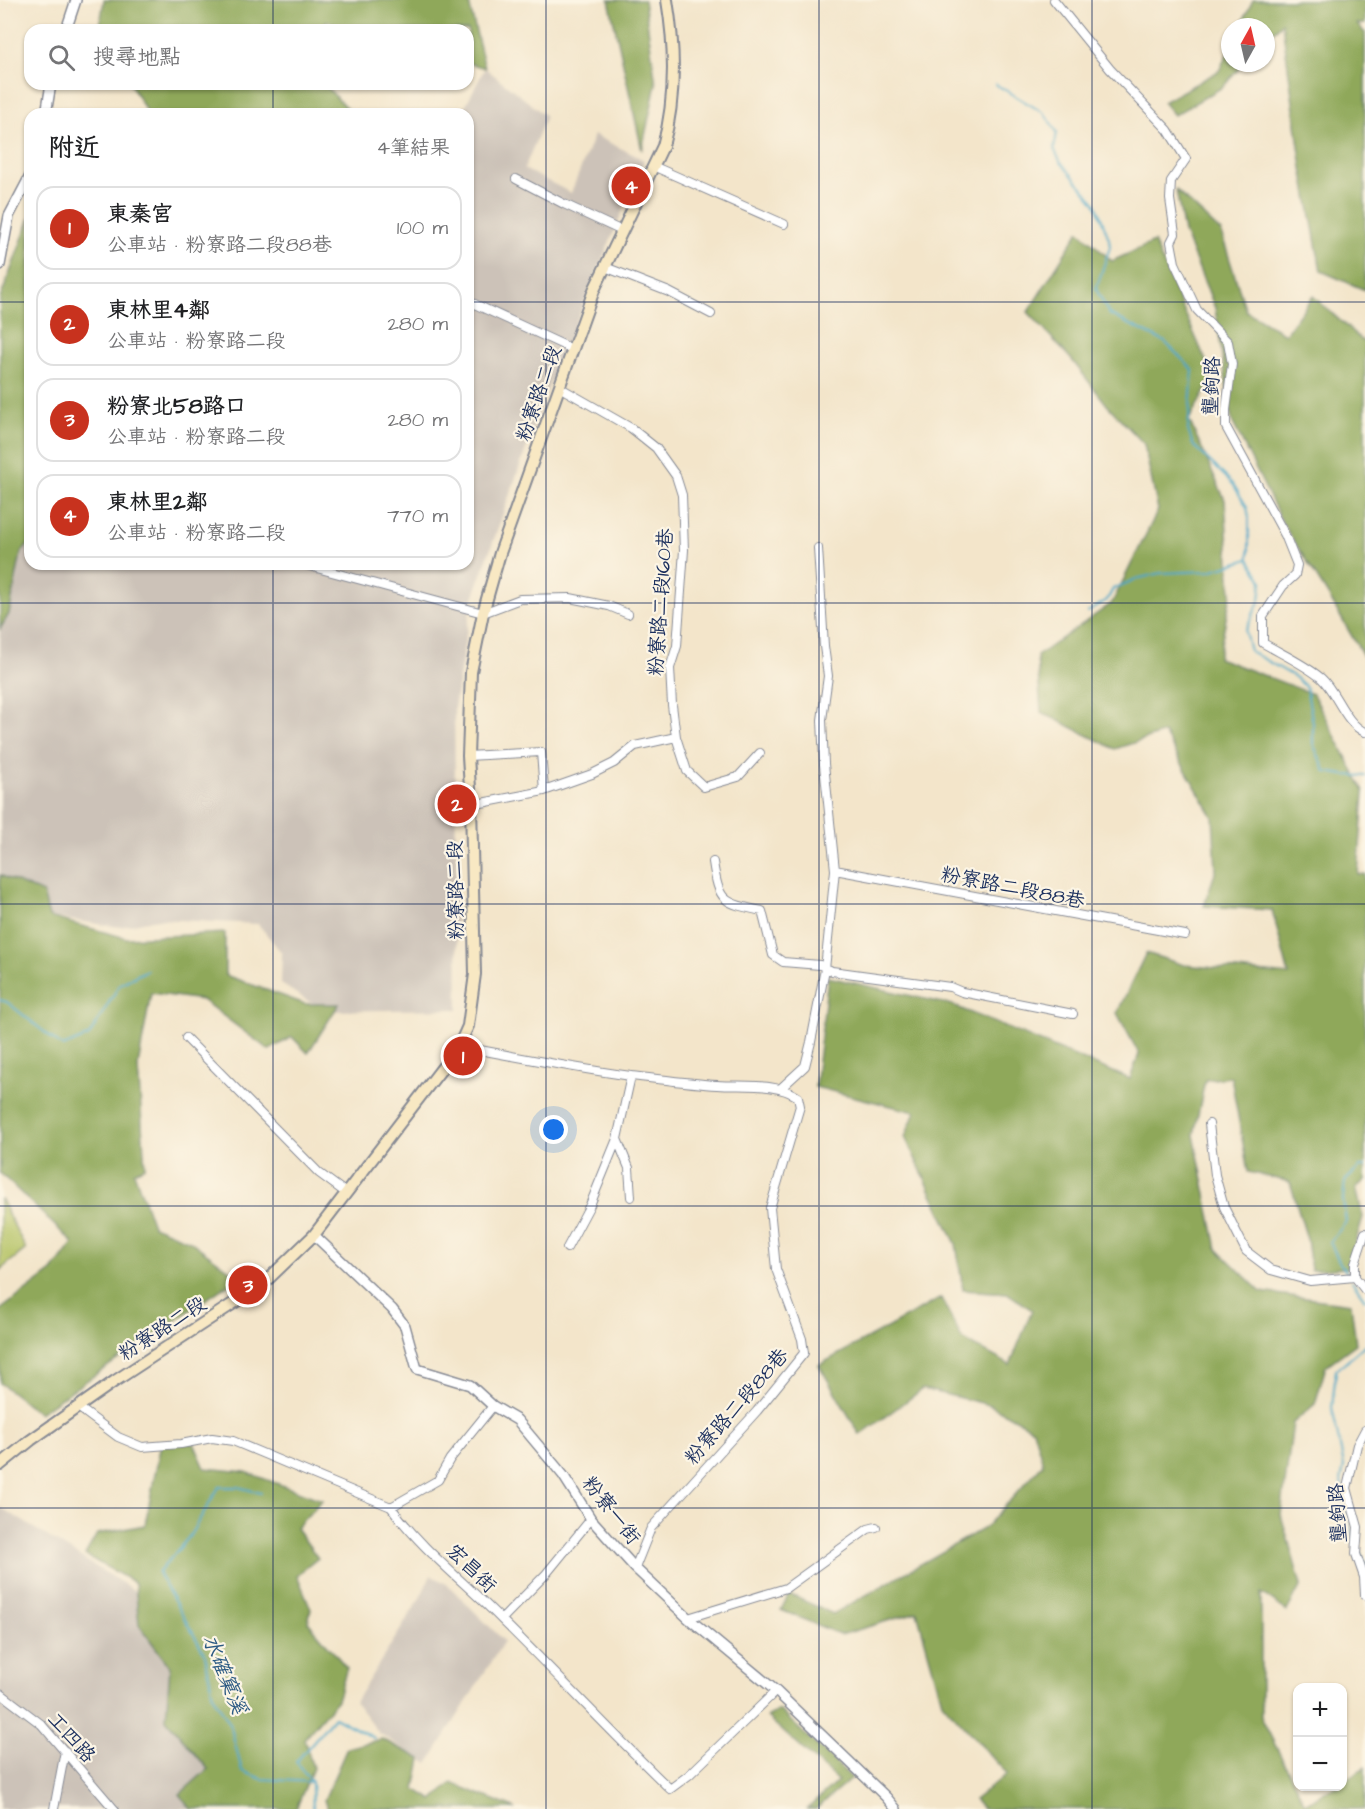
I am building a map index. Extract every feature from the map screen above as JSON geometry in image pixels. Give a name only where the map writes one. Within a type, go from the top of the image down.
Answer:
[{"type":"main road","name":"粉寮路二段","points":[[0,1465],[78,1407],[263,1284],[314,1235],[459,1046],[468,1026],[475,974],[468,756],[471,672],[483,613],[500,553],[572,349],[594,290],[663,146],[669,125],[674,73],[667,0]]},
{"type":"main road","name":"粉寮路二段","points":[[0,1457],[31,1440]]},
{"type":"street","points":[[68,24],[76,0]]},
{"type":"street","name":"壟鉤路","points":[[1054,0],[1110,69],[1168,130],[1186,159],[1171,181],[1170,199],[1175,234],[1172,242],[1175,263],[1197,310],[1228,342],[1233,364],[1226,410],[1226,427],[1285,535],[1297,565],[1294,575],[1282,586],[1263,616],[1263,643],[1322,678],[1347,714],[1360,730],[1365,732]]},
{"type":"street","points":[[47,108],[50,90]]},
{"type":"street","points":[[653,166],[784,224]]},
{"type":"street","points":[[516,179],[622,231]]},
{"type":"street","points":[[0,265],[9,216],[24,187]]},
{"type":"street","points":[[605,267],[669,292],[711,314]]},
{"type":"street","points":[[474,304],[572,349]]},
{"type":"street","name":"粉寮路二段160巷","points":[[559,387],[631,428],[656,448],[676,476],[681,495],[684,550],[677,646],[670,668],[676,737],[687,771],[704,787],[738,777],[760,753]]},
{"type":"street","points":[[459,1046],[631,1076],[780,1089],[805,1066],[825,969],[835,870],[824,764],[822,720],[828,676],[818,548]]},
{"type":"street","points":[[324,570],[483,613],[520,599],[570,598],[609,606],[628,614]]},
{"type":"street","points":[[471,805],[544,791],[607,767],[635,746],[676,737]]},
{"type":"street","points":[[468,756],[541,752],[544,791]]},
{"type":"street","points":[[713,862],[720,895],[736,906],[762,911],[773,955],[783,962],[820,965],[825,969],[950,987],[962,992],[1073,1014]]},
{"type":"street","name":"粉寮路二段88巷","points":[[835,870],[1185,935]]},
{"type":"street","points":[[186,1038],[319,1173],[346,1193]]},
{"type":"street","points":[[567,1248],[590,1205],[617,1138],[631,1076]]},
{"type":"street","name":"粉寮路二段88巷","points":[[635,1568],[651,1528],[757,1411],[804,1353],[802,1339],[776,1269],[773,1248],[770,1208],[800,1106],[798,1096],[780,1089]]},
{"type":"street","points":[[1209,1124],[1215,1175],[1224,1207],[1246,1251],[1271,1270],[1310,1281],[1355,1277]]},
{"type":"street","points":[[617,1138],[629,1168],[631,1197]]},
{"type":"street","points":[[1365,1233],[1355,1263],[1355,1277],[1365,1290]]},
{"type":"street","name":"粉寮一街","points":[[314,1235],[392,1310],[405,1326],[417,1369],[470,1385],[493,1406],[517,1420],[563,1475],[591,1519],[635,1568],[688,1618],[776,1692],[896,1809]]},
{"type":"street","points":[[391,1507],[438,1480],[450,1459],[493,1406]]},
{"type":"street","name":"宏昌街","points":[[78,1407],[118,1437],[142,1447],[181,1444],[212,1438],[233,1441],[391,1507],[402,1522],[502,1619],[670,1789],[689,1775],[776,1692]]},
{"type":"street","name":"壟鉤路","points":[[1365,1430],[1357,1445],[1347,1488],[1358,1527],[1356,1552],[1364,1578],[1365,1595]]},
{"type":"street","points":[[502,1619],[546,1574],[591,1519]]},
{"type":"street","points":[[688,1618],[786,1588],[868,1529],[876,1527]]},
{"type":"street","name":"工四路","points":[[0,1693],[41,1724],[114,1809]]},
{"type":"street","points":[[54,1809],[64,1751]]},
{"type":"shaded area","points":[[485,68],[546,116],[524,169],[571,193],[594,135],[644,160],[545,395],[471,604],[454,708],[458,1009],[324,1011],[281,984],[282,953],[258,924],[157,919],[120,927],[49,917],[43,893],[0,875],[0,629],[9,614],[21,553],[24,550],[24,570],[474,570],[474,108],[464,108]]},
{"type":"shaded area","points":[[0,1507],[164,1609],[250,1809],[0,1809]]},
{"type":"shaded area","points":[[431,1575],[447,1584],[504,1641],[428,1764],[379,1733],[355,1702],[419,1600]]},
{"type":"green space","points":[[104,0],[472,0],[469,3],[485,68],[474,65],[474,24],[336,24],[326,21],[325,24],[100,24]]},
{"type":"green space","points":[[609,0],[644,0],[656,84],[642,150]]},
{"type":"green space","points":[[1253,0],[1365,0],[1365,24],[1357,24],[1365,33],[1365,290],[1321,271],[1302,168],[1282,23],[1275,30],[1275,18],[1244,18]]},
{"type":"green space","points":[[1221,67],[1221,72],[1236,72],[1223,87],[1174,115],[1163,102],[1219,71]]},
{"type":"green space","points":[[134,90],[330,90],[346,108],[144,108]]},
{"type":"green space","points":[[1176,190],[1221,232],[1246,311],[1285,334],[1313,296],[1365,343],[1365,659],[1283,524],[1232,421],[1215,308],[1184,232]]},
{"type":"green space","points":[[1079,231],[1112,261],[1154,242],[1213,377],[1189,420],[1225,500],[1231,594],[1218,658],[1313,694],[1364,791],[1358,875],[1365,874],[1365,1180],[1356,1188],[1363,1217],[1348,1268],[1311,1270],[1307,1239],[1290,1182],[1248,1172],[1231,1077],[1205,1080],[1194,1135],[1217,1249],[1261,1292],[1351,1304],[1356,1344],[1326,1366],[1315,1404],[1293,1423],[1281,1515],[1301,1585],[1287,1611],[1261,1593],[1261,1717],[1293,1780],[1293,1791],[1298,1791],[1305,1804],[1326,1791],[1347,1791],[1347,1778],[1365,1767],[1365,1809],[983,1809],[974,1800],[1007,1774],[942,1702],[917,1612],[841,1635],[781,1610],[789,1594],[833,1614],[986,1527],[1043,1464],[1033,1429],[990,1405],[923,1389],[860,1435],[819,1365],[941,1298],[962,1339],[1010,1365],[1032,1310],[1007,1293],[963,1290],[956,1244],[905,1137],[915,1112],[815,1087],[828,977],[952,1005],[1130,1079],[1139,1054],[1117,1013],[1146,953],[1184,965],[1289,975],[1272,910],[1204,906],[1216,870],[1213,817],[1164,733],[1115,749],[1041,712],[1037,656],[1112,603],[1158,510],[1144,444],[1107,405],[1072,360],[1028,312]]},
{"type":"green space","points":[[24,234],[24,550],[21,553],[9,614],[0,629],[0,299]]},
{"type":"green space","points":[[0,875],[43,893],[49,917],[126,938],[225,933],[225,975],[305,1004],[339,1004],[308,1053],[292,1037],[269,1050],[202,1000],[151,993],[138,1066],[145,1167],[134,1172],[153,1226],[190,1241],[239,1277],[39,1413],[0,1383],[0,1310],[52,1271],[73,1243],[0,1173]]},
{"type":"green space","points":[[0,1198],[26,1249],[0,1270]]},
{"type":"green space","points":[[161,1443],[194,1443],[205,1468],[246,1472],[322,1500],[296,1528],[318,1558],[297,1575],[311,1609],[308,1622],[347,1668],[337,1700],[304,1739],[313,1768],[296,1809],[191,1809],[180,1794],[208,1769],[166,1719],[170,1667],[139,1625],[135,1583],[85,1555],[97,1534],[145,1525]]},
{"type":"green space","points":[[779,1710],[852,1778],[816,1809],[807,1809],[838,1781],[767,1717]]},
{"type":"green space","points":[[382,1739],[421,1759],[415,1789],[433,1800],[452,1783],[516,1809],[327,1809],[324,1800],[347,1748]]},
{"type":"waterway","points":[[995,84],[1044,113],[1057,132],[1054,149],[1060,161],[1096,204],[1110,247],[1096,289],[1109,314],[1165,342],[1193,370],[1188,430],[1193,445],[1233,484],[1247,507],[1249,559],[1262,581],[1260,600],[1245,631],[1250,651],[1295,677],[1306,687],[1313,723],[1313,744],[1326,772],[1365,776]]},
{"type":"waterway","points":[[1088,612],[1107,600],[1113,589],[1136,579],[1161,573],[1209,571],[1249,559]]},
{"type":"waterway","points":[[0,1000],[7,1002],[63,1047],[89,1036],[120,984],[147,970]]},
{"type":"waterway","points":[[1349,1276],[1330,1242],[1346,1222],[1343,1199],[1345,1181],[1360,1167],[1365,1167]]},
{"type":"waterway","points":[[1352,1281],[1365,1299]]},
{"type":"waterway","points":[[1355,1537],[1347,1522],[1341,1481],[1344,1466],[1332,1408],[1336,1370],[1365,1345]]},
{"type":"waterway","name":"水確窠溪","points":[[261,1493],[238,1487],[219,1487],[189,1537],[158,1573],[205,1654],[213,1696],[230,1724],[242,1771],[262,1779],[312,1782]]},
{"type":"waterway","points":[[1359,1548],[1365,1565]]},
{"type":"waterway","points":[[312,1782],[296,1762],[334,1717],[374,1738]]},
{"type":"waterway","name":"水確窠溪","points":[[312,1782],[313,1809]]},
{"type":"place","name":"東林里2鄰","points":[[631,186]]},
{"type":"place","name":"東林里4鄰","points":[[457,804]]},
{"type":"place","name":"東秦宮","points":[[463,1056]]},
{"type":"place","name":"粉寮北58路口","points":[[248,1285]]}]
